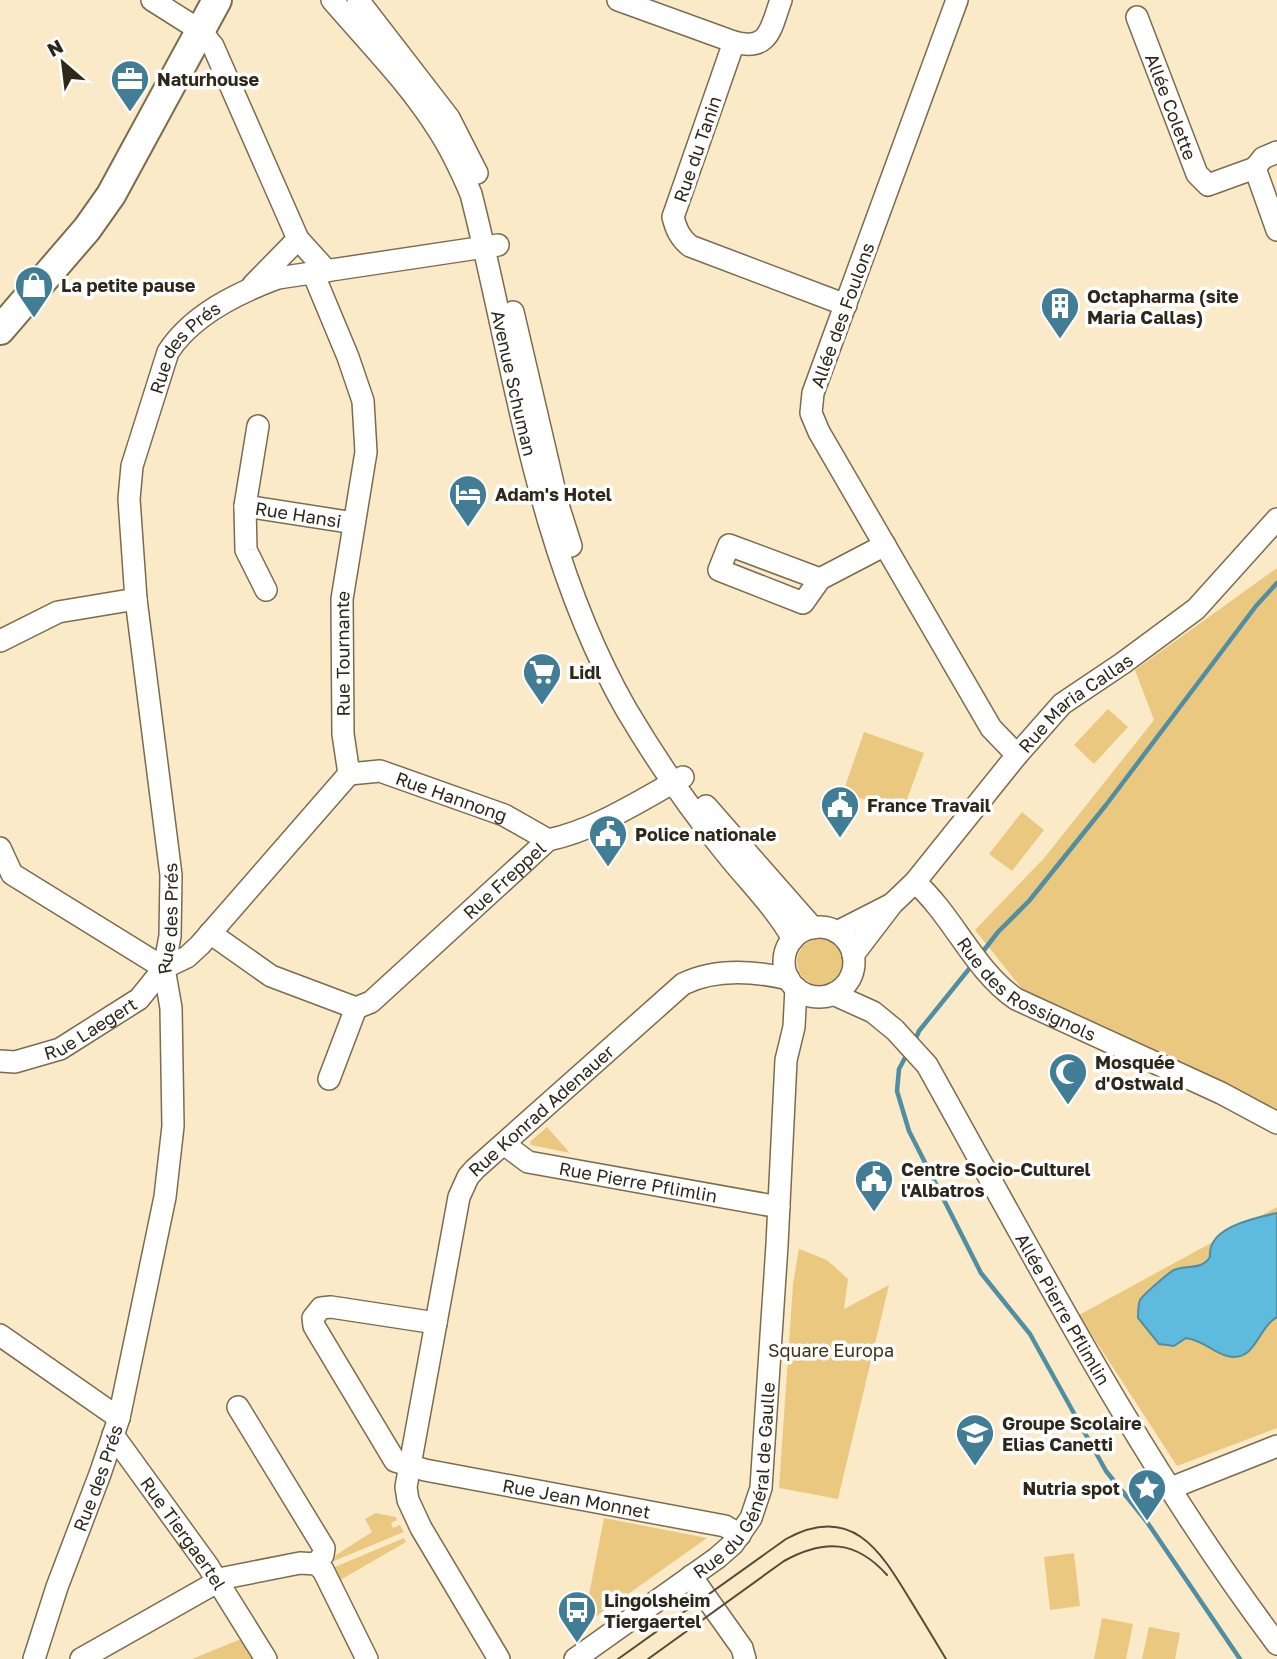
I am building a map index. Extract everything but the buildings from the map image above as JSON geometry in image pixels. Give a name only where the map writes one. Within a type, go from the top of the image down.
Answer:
[{"type":"main road","points":[[0,331],[86,229],[111,195],[213,10]]},
{"type":"street","points":[[152,0],[213,10],[213,46],[298,239],[320,272]]},
{"type":"street","name":"Avenue Schuman","points":[[332,0],[408,87],[438,129],[454,155],[491,246]]},
{"type":"street","name":"Avenue Schuman","points":[[358,0],[450,118],[466,146],[484,188],[491,246],[545,513],[592,643],[626,709],[678,779],[724,852],[782,919],[791,943]]},
{"type":"street","points":[[618,0],[750,46],[764,40],[771,29],[781,0]]},
{"type":"street","name":"Allée des Foulons","points":[[957,0],[813,393],[811,413],[819,432],[991,728],[1017,755]]},
{"type":"street","name":"Allée Colette","points":[[1137,16],[1197,174],[1208,184],[1255,168]]},
{"type":"street","name":"Rue du Tanin","points":[[734,42],[673,216],[675,228],[682,240],[690,246],[846,304]]},
{"type":"street","points":[[1277,152],[1263,158],[1255,168],[1277,230]]},
{"type":"street","points":[[249,289],[298,239]]},
{"type":"street","name":"Rue des Prés","points":[[34,1659],[57,1587],[116,1427],[165,1197],[173,1126],[171,1008],[164,968],[170,936],[170,875],[136,599],[129,499],[132,467],[168,352],[178,336],[193,323],[249,289],[278,278],[491,246]]},
{"type":"street","name":"Rue Tournante","points":[[320,272],[363,401],[366,452],[342,599],[343,734],[349,774]]},
{"type":"street","name":"Rue Hansi","points":[[258,426],[245,506],[246,550],[266,590]]},
{"type":"street","name":"Rue Hansi","points":[[245,506],[354,523]]},
{"type":"street","name":"Rue Maria Callas","points":[[853,962],[892,904],[915,882],[1017,755],[1062,704],[1196,609],[1277,519]]},
{"type":"street","points":[[820,579],[884,545]]},
{"type":"street","points":[[0,641],[58,612],[136,599]]},
{"type":"street","name":"Rue Hannong","points":[[349,774],[380,771],[504,815],[548,840]]},
{"type":"street","points":[[0,848],[6,875],[164,968],[187,957],[210,933],[349,774]]},
{"type":"street","name":"Avenue Schuman","points":[[678,779],[710,811],[813,928]]},
{"type":"street","name":"Rue Freppel","points":[[356,1007],[371,1002],[548,840],[569,836],[589,827],[678,779]]},
{"type":"street","name":"Rue des Rossignols","points":[[915,882],[934,899],[998,984],[1016,999],[1221,1093],[1277,1123]]},
{"type":"street","name":"Rue Maria Callas","points":[[837,932],[892,904]]},
{"type":"street","points":[[813,928],[837,932],[845,938],[853,962],[849,980],[827,995],[811,996],[792,984],[785,968],[785,957],[791,943],[802,932],[813,928]]},
{"type":"street","points":[[210,933],[271,976],[356,1007],[329,1079]]},
{"type":"street","name":"Rue Konrad Adenauer","points":[[499,1659],[412,1510],[407,1487],[463,1186],[475,1169],[683,984],[697,977],[740,972],[774,958],[791,943]]},
{"type":"street","name":"Allée Pierre Pflimlin","points":[[853,962],[873,1012]]},
{"type":"street","name":"Rue Laegert","points":[[0,1061],[16,1062],[60,1049],[139,999],[164,968]]},
{"type":"street","name":"Rue Konrad Adenauer","points":[[740,972],[792,984]]},
{"type":"street","name":"Rue du Général de Gaulle","points":[[575,1659],[717,1558],[740,1535],[751,1518],[761,1488],[786,1060],[794,1027],[792,984]]},
{"type":"street","name":"Allée Pierre Pflimlin","points":[[827,995],[873,1012],[927,1065],[1117,1405],[1231,1582],[1277,1644]]},
{"type":"street","name":"Rue du Général de Gaulle","points":[[794,1027],[827,995]]},
{"type":"street","name":"Rue Pierre Pflimlin","points":[[504,1144],[528,1162],[779,1207]]},
{"type":"street","points":[[410,1466],[395,1461],[314,1326],[313,1318],[321,1308],[331,1307],[436,1323]]},
{"type":"street","name":"Rue Tiergaertel","points":[[0,1335],[116,1427],[217,1582],[224,1578],[300,1563],[316,1564]]},
{"type":"street","points":[[238,1407],[324,1548],[323,1555],[316,1564],[323,1570],[367,1659]]},
{"type":"street","points":[[1171,1488],[1277,1446]]},
{"type":"street","name":"Rue Jean Monnet","points":[[410,1466],[725,1526],[740,1535]]},
{"type":"street","points":[[691,1576],[742,1648],[745,1659]]},
{"type":"street","points":[[81,1659],[217,1582],[266,1659]]},
{"type":"green space","points":[[1277,568],[1277,1117],[1027,995],[975,930],[1045,857],[1154,720],[1135,670]]},
{"type":"green space","points":[[1108,709],[1128,727],[1094,764],[1074,745]]},
{"type":"green space","points":[[864,732],[924,753],[902,813],[843,792]]},
{"type":"green space","points":[[1022,812],[1044,830],[1012,871],[989,854]]},
{"type":"green space","points":[[820,939],[836,946],[843,962],[836,978],[820,985],[804,978],[797,962],[804,946]]},
{"type":"green space","points":[[547,1127],[570,1153],[531,1145],[530,1142]]},
{"type":"green space","points":[[1277,1207],[1277,1428],[1177,1466],[1079,1315]]},
{"type":"green space","name":"Square Europa","points":[[799,1249],[827,1260],[848,1279],[844,1309],[889,1285],[838,1499],[779,1488],[793,1284]]},
{"type":"green space","points":[[376,1513],[396,1517],[397,1520],[391,1523],[393,1528],[400,1525],[404,1532],[334,1561],[336,1555],[372,1532],[365,1519]]},
{"type":"green space","points":[[604,1518],[707,1538],[583,1626]]},
{"type":"green space","points":[[404,1538],[406,1542],[342,1579],[336,1580],[330,1569]]},
{"type":"green space","points":[[1074,1553],[1080,1606],[1050,1610],[1044,1557]]},
{"type":"green space","points":[[1102,1618],[1133,1624],[1126,1659],[1094,1659]]},
{"type":"green space","points":[[1149,1627],[1180,1633],[1175,1659],[1142,1659]]},
{"type":"green space","points":[[241,1639],[254,1659],[192,1659]]},
{"type":"water","points":[[1277,1213],[1277,1317],[1270,1322],[1250,1350],[1237,1357],[1227,1356],[1186,1338],[1174,1346],[1159,1344],[1138,1318],[1140,1300],[1174,1270],[1198,1266],[1206,1261],[1216,1238],[1224,1231],[1245,1221]]},
{"type":"waterway","points":[[981,954],[998,932],[1029,901],[1106,805],[1256,606],[1277,583]]},
{"type":"waterway","points":[[915,1040],[919,1031],[973,964]]},
{"type":"waterway","points":[[907,1054],[899,1069],[897,1091],[909,1131],[981,1273],[1030,1334],[1106,1471],[1147,1522],[1240,1659]]},
{"type":"tram line","points":[[618,1659],[786,1539],[809,1529],[829,1526],[846,1529],[861,1537],[887,1563],[946,1659]]},
{"type":"tram line","points":[[648,1659],[784,1561],[813,1549],[851,1549],[875,1563],[887,1575]]},
{"type":"place","name":"Naturhouse","points":[[130,113]]},
{"type":"place","name":"La petite pause","points":[[34,319]]},
{"type":"place","name":"Octapharma (site Maria Callas)","points":[[1060,340]]},
{"type":"place","name":"Adam's Hotel","points":[[468,528]]},
{"type":"place","name":"Lidl","points":[[542,706]]},
{"type":"place","name":"France Travail","points":[[840,839]]},
{"type":"place","name":"Police nationale","points":[[608,868]]},
{"type":"place","name":"Mosquée d'Ostwald","points":[[1068,1106]]},
{"type":"place","name":"Centre Socio-Culturel l'Albatros","points":[[874,1213]]},
{"type":"place","name":"Groupe Scolaire Elias Canetti","points":[[975,1467]]},
{"type":"place","name":"Nutria spot","points":[[1147,1522]]},
{"type":"place","name":"Lingolsheim Tiergaertel","points":[[577,1644]]}]
